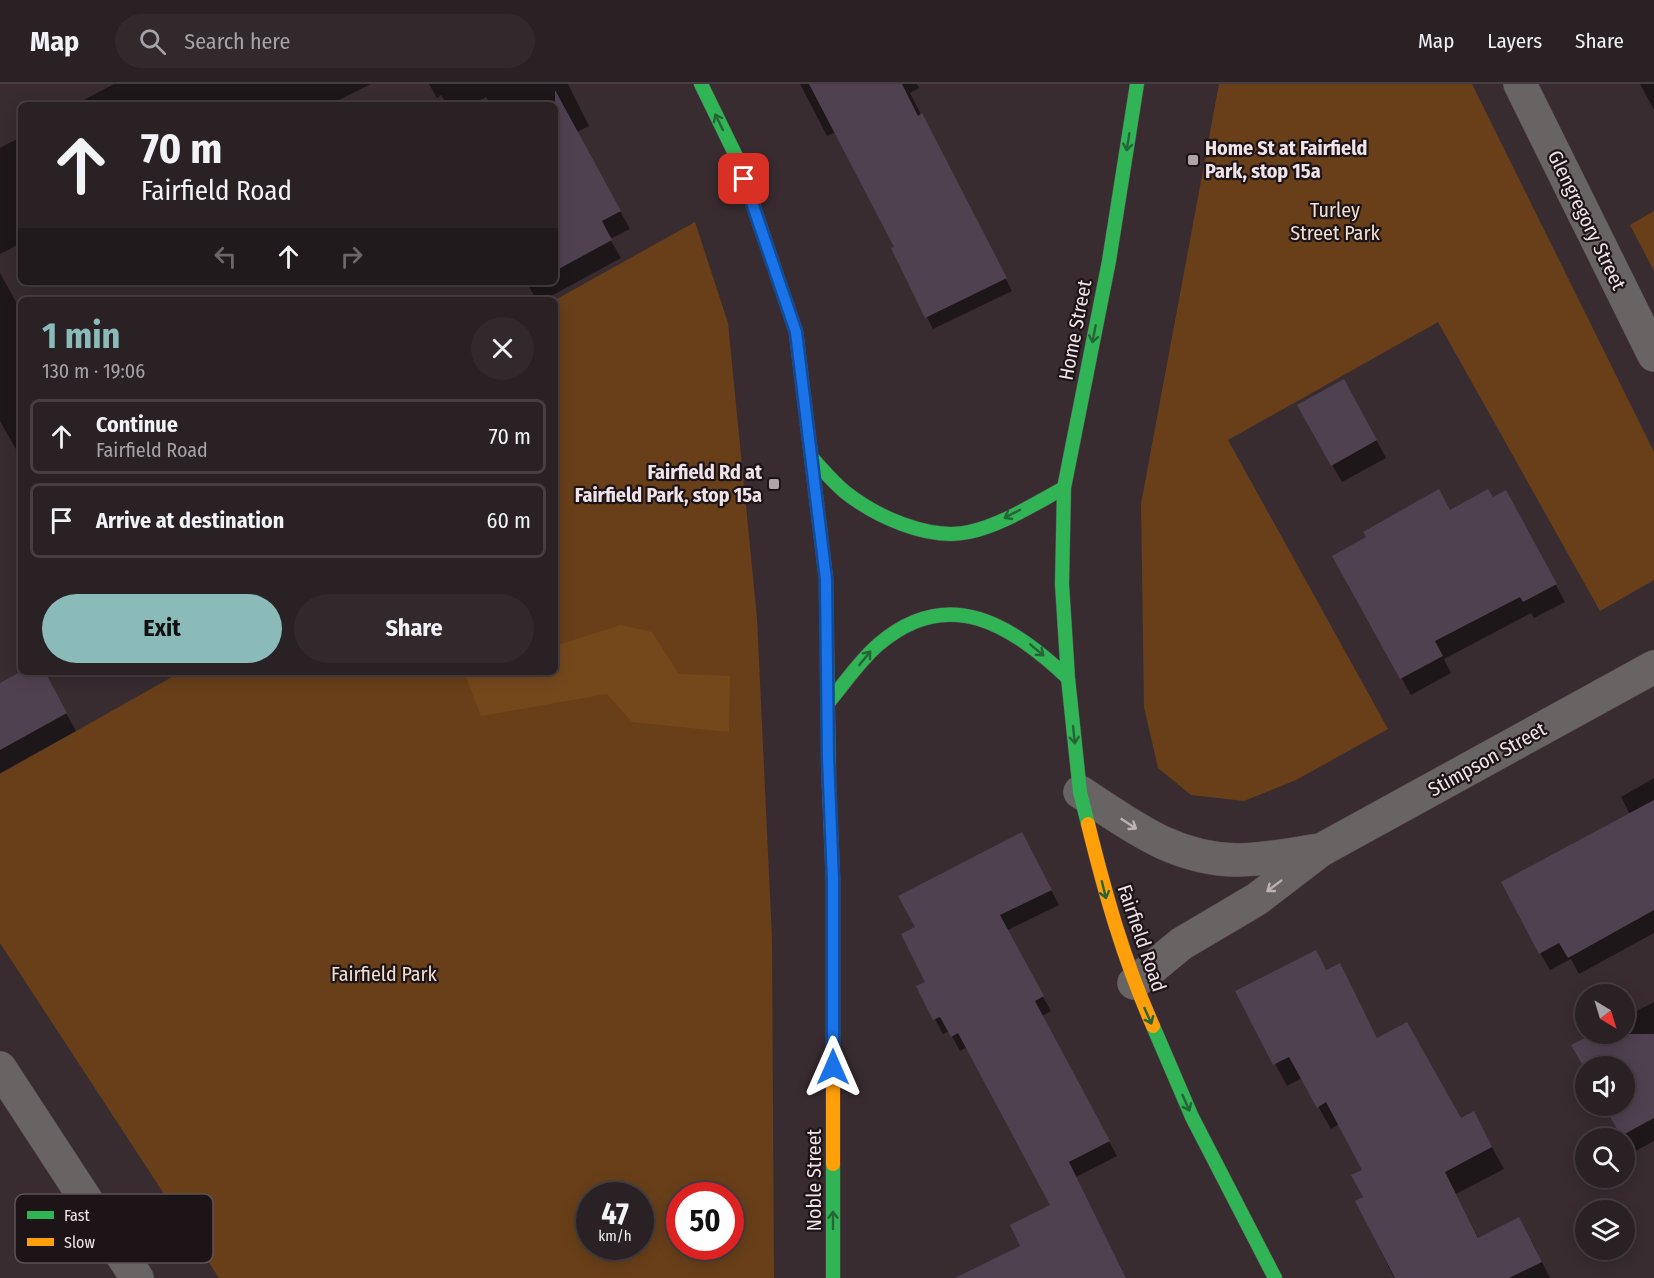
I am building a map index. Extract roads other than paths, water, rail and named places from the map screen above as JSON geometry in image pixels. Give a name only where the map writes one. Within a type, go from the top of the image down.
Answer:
[{"type":"main road","points":[[701,84],[737,158],[796,332],[813,459],[847,494],[881,513],[920,529],[961,534],[996,522],[1064,488]]},
{"type":"main road","name":"Home Street","points":[[1062,584],[1064,488],[1109,261],[1137,84]]},
{"type":"main road","name":"Noble Street","points":[[813,459],[826,579],[833,880],[834,1278]]},
{"type":"main road","name":"Fairfield Road","points":[[1062,584],[1068,678],[1080,792],[1106,898],[1134,983],[1192,1117],[1275,1278]]},
{"type":"main road","points":[[828,703],[873,649],[906,625],[941,616],[972,615],[999,624],[1037,648],[1068,678]]},
{"type":"street","name":"Glengregory Street","points":[[1520,84],[1654,355]]},
{"type":"street","name":"Stimpson Street","points":[[1134,983],[1181,944],[1257,899],[1321,850],[1654,667]]},
{"type":"street","name":"Stimpson Street","points":[[1080,792],[1155,841],[1196,854],[1237,860],[1321,850]]},
{"type":"street","points":[[0,1068],[82,1194]]},
{"type":"street","points":[[127,1263],[137,1278]]},
{"type":"place","name":"Home St at Fairfield Park, stop 15a","points":[[1193,160]]},
{"type":"place","name":"Fairfield Rd at Fairfield Park, stop 15a","points":[[774,484]]},
{"type":"park label","name":"Turley Street Park","points":[[1335,222]]},
{"type":"park label","name":"Fairfield Park","points":[[384,974]]}]
